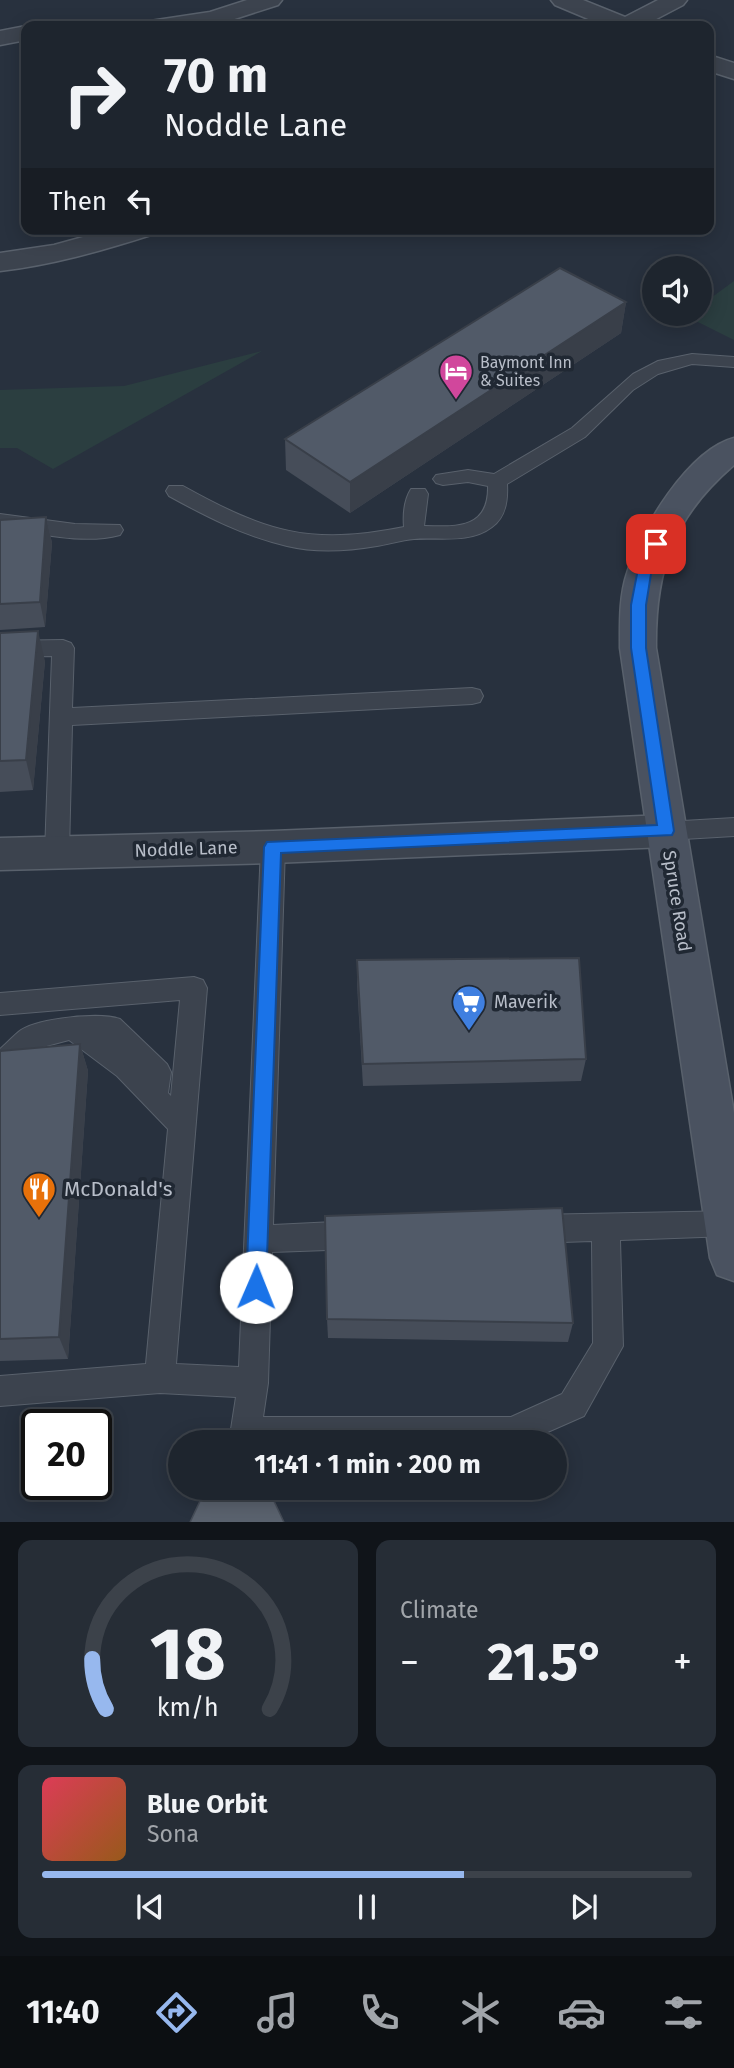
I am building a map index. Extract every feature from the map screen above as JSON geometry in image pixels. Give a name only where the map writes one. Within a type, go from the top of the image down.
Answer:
[{"type":"main road","name":"Spruce Road","points":[[731,1240],[725,1140],[666,831],[638,648],[639,605],[644,574],[656,544],[675,508],[734,448]]},
{"type":"main road","points":[[218,1522],[230,1500]]},
{"type":"main road","points":[[244,1500],[256,1522]]},
{"type":"street","points":[[197,21],[213,19],[270,0]]},
{"type":"street","points":[[564,0],[613,21]]},
{"type":"street","points":[[635,21],[676,0]]},
{"type":"street","points":[[0,38],[21,34]]},
{"type":"street","points":[[714,64],[734,72]]},
{"type":"street","points":[[0,262],[23,260],[93,245],[123,235]]},
{"type":"street","name":"Noddle Lane","points":[[0,854],[273,847],[666,831]]},
{"type":"lane","points":[[443,479],[468,476],[497,481],[555,449],[591,423],[626,386],[650,370],[682,360],[714,357],[734,362]]},
{"type":"lane","points":[[176,491],[247,529],[290,542],[337,545],[376,541],[414,532],[461,533],[490,521],[501,500],[497,481]]},
{"type":"lane","points":[[414,532],[413,516],[418,494]]},
{"type":"lane","points":[[0,521],[75,531],[113,530]]},
{"type":"lane","points":[[0,649],[63,648],[57,853]]},
{"type":"lane","points":[[61,717],[472,696]]},
{"type":"lane","points":[[666,831],[734,827]]},
{"type":"lane","points":[[246,1430],[253,1383],[273,847]]},
{"type":"lane","points":[[0,1004],[194,988],[160,1378]]},
{"type":"lane","points":[[0,1066],[31,1038],[73,1028],[126,1068],[182,1125]]},
{"type":"lane","points":[[517,1430],[573,1405],[608,1346],[606,1226]]},
{"type":"lane","points":[[503,1230],[606,1226],[731,1240]]},
{"type":"lane","points":[[257,1239],[380,1234]]},
{"type":"lane","points":[[0,1391],[160,1378],[253,1383]]},
{"type":"shaded area","points":[[734,281],[734,340],[706,326],[712,326],[712,297]]},
{"type":"shaded area","points":[[262,351],[53,469],[17,448],[0,448],[0,390],[124,386]]},
{"type":"building","points":[[560,268],[626,302],[350,482],[285,439]]},
{"type":"building","points":[[46,517],[40,602],[0,604],[0,520]]},
{"type":"building","points":[[38,631],[26,760],[0,761],[0,633]]},
{"type":"building","name":"Maverik","points":[[579,958],[586,1059],[363,1064],[357,960]]},
{"type":"building","name":"McDonald's","points":[[80,1044],[59,1337],[0,1339],[0,1051]]},
{"type":"building","points":[[562,1208],[573,1323],[327,1319],[325,1216]]},
{"type":"place","name":"Baymont Inn & Suites","points":[[456,401]]},
{"type":"place","name":"Maverik","points":[[469,1032]]},
{"type":"place","name":"McDonald's","points":[[39,1219]]},
{"type":"route","points":[[256,1287],[273,847],[666,831],[638,648],[639,605],[644,574],[656,544]]}]
